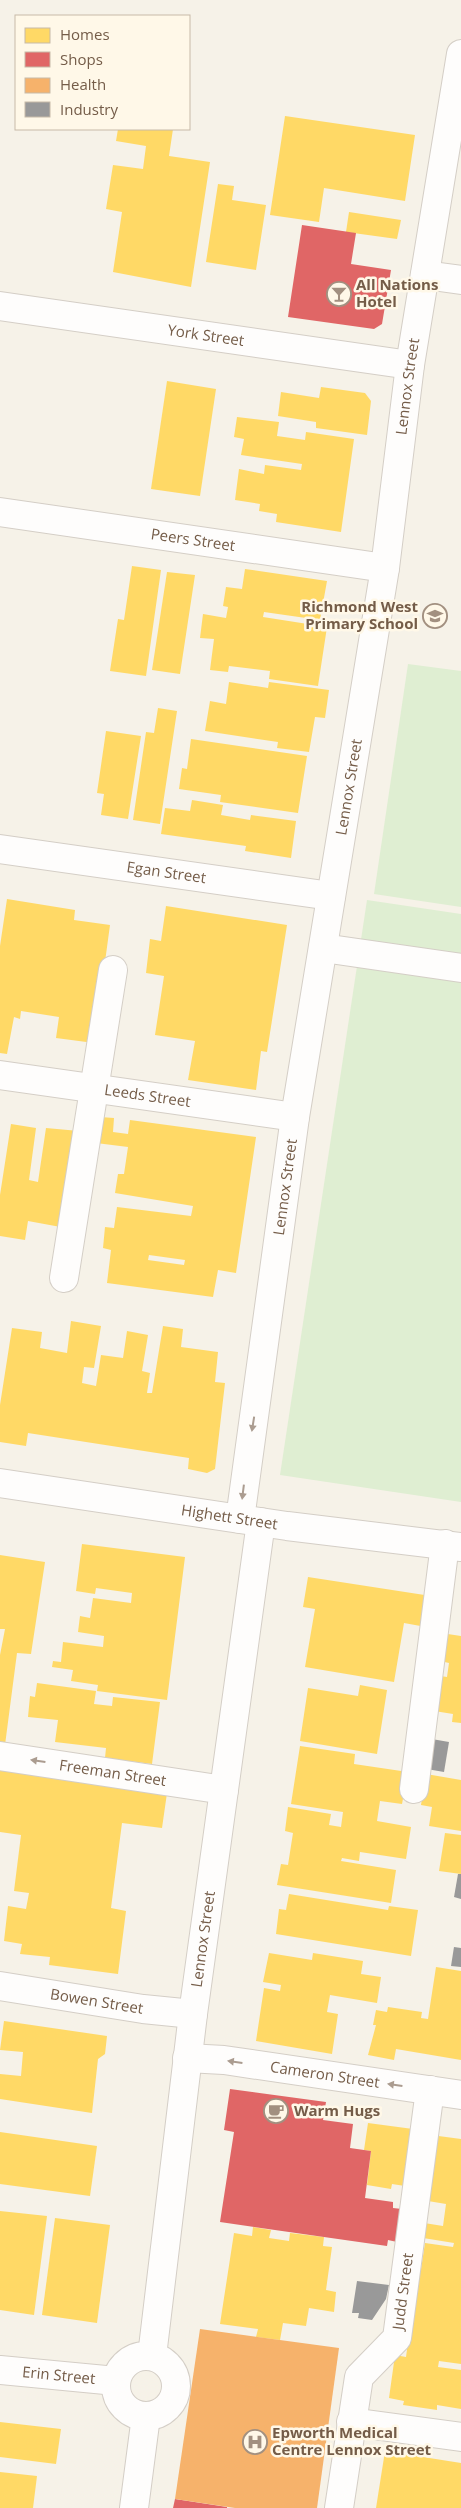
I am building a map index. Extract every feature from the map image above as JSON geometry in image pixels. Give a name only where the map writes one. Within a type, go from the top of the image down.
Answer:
[{"type":"street","name":"Lennox Street","points":[[152,2356],[187,2058],[224,1790],[251,1521],[259,1382],[295,1117],[386,568],[410,366],[461,61]]},
{"type":"street","points":[[425,275],[461,280]]},
{"type":"street","name":"York Street","points":[[0,306],[410,366]]},
{"type":"street","name":"Peers Street","points":[[0,512],[386,568]]},
{"type":"street","name":"Egan Street","points":[[0,849],[331,896]]},
{"type":"street","points":[[323,948],[461,968]]},
{"type":"street","points":[[64,1278],[113,970]]},
{"type":"street","name":"Leeds Street","points":[[0,1075],[295,1117]]},
{"type":"street","name":"Highett Street","points":[[0,1484],[251,1521],[453,1546]]},
{"type":"street","points":[[414,1789],[453,1546]]},
{"type":"street","name":"Freeman Street","points":[[0,1756],[224,1790]]},
{"type":"street","name":"Bowen Street","points":[[0,1986],[143,2009],[193,2014]]},
{"type":"street","name":"Cameron Street","points":[[187,2058],[224,2060],[461,2094]]},
{"type":"street","name":"Judd Street","points":[[339,2508],[359,2377],[397,2338],[430,2090]]},
{"type":"street","points":[[142,2356],[152,2356],[161,2360],[174,2374],[175,2394],[164,2410],[146,2416],[123,2406],[116,2390],[116,2381],[125,2364],[142,2356]]},
{"type":"street","name":"Erin Street","points":[[0,2370],[116,2381]]},
{"type":"street","points":[[134,2508],[146,2416]]},
{"type":"street","points":[[351,2422],[461,2437]]},
{"type":"green space","points":[[408,664],[461,671],[461,907],[374,894]]},
{"type":"green space","points":[[367,900],[461,914],[461,1502],[280,1475]]},
{"type":"building: Homes","points":[[285,116],[415,135],[405,201],[324,188],[319,222],[270,215]]},
{"type":"building: Homes","points":[[118,130],[173,130],[169,156],[210,162],[191,287],[113,272],[122,212],[106,209],[113,165],[143,169],[146,146],[116,141]]},
{"type":"building: Homes","points":[[218,184],[234,186],[232,200],[266,205],[256,270],[206,262]]},
{"type":"building: Homes","points":[[349,212],[401,220],[397,239],[346,232]]},
{"type":"building: Homes","points":[[167,381],[216,389],[200,496],[151,489]]},
{"type":"building: Homes","points":[[321,387],[365,393],[371,401],[367,435],[316,428],[316,422],[278,416],[281,392],[319,398]]},
{"type":"building: Homes","points":[[237,417],[279,422],[277,436],[305,440],[306,432],[354,439],[341,532],[276,522],[277,514],[259,511],[260,504],[235,500],[239,469],[264,474],[265,465],[301,470],[302,464],[241,455],[244,439],[234,437]]},
{"type":"building: Homes","points":[[132,566],[161,570],[146,676],[110,671],[118,619],[124,620]]},
{"type":"building: Homes","points":[[245,569],[327,581],[320,620],[264,612],[263,617],[327,627],[318,686],[269,679],[270,671],[229,666],[228,672],[210,670],[214,639],[200,638],[203,614],[226,618],[228,607],[223,606],[226,587],[242,589]]},
{"type":"building: Homes","points":[[167,572],[195,575],[180,674],[152,670]]},
{"type":"building: Homes","points":[[229,682],[268,688],[269,682],[329,690],[325,718],[315,717],[309,752],[277,748],[278,742],[205,731],[210,701],[226,704]]},
{"type":"building: Homes","points":[[158,708],[177,711],[160,824],[133,820],[146,732],[154,733]]},
{"type":"building: Homes","points":[[106,731],[141,736],[128,819],[101,815],[104,794],[97,793]]},
{"type":"building: Homes","points":[[191,739],[307,756],[298,813],[220,802],[221,795],[179,789],[182,768],[187,769]]},
{"type":"building: Homes","points":[[192,800],[223,805],[221,815],[250,820],[251,815],[296,821],[291,858],[245,851],[246,846],[161,834],[165,808],[190,811]]},
{"type":"building: Homes","points":[[7,899],[75,910],[74,920],[110,925],[94,1043],[56,1038],[59,1017],[21,1011],[20,1019],[14,1017],[7,1054],[0,1053],[0,946]]},
{"type":"building: Homes","points":[[166,906],[287,925],[267,1052],[261,1051],[256,1090],[188,1080],[195,1041],[155,1035],[164,976],[146,973],[150,939],[161,941]]},
{"type":"building: Homes","points":[[100,1117],[114,1118],[113,1132],[128,1134],[130,1120],[256,1137],[236,1273],[218,1270],[213,1297],[107,1283],[111,1250],[103,1248],[105,1227],[114,1228],[117,1207],[191,1216],[193,1206],[115,1193],[118,1174],[124,1174],[128,1147],[96,1143]],"holes":[[[149,1255],[185,1260],[184,1265],[148,1260]]]},
{"type":"building: Homes","points":[[11,1124],[36,1128],[29,1180],[38,1182],[46,1128],[79,1131],[66,1228],[28,1221],[25,1240],[0,1236],[0,1195]]},
{"type":"building: Homes","points":[[71,1321],[101,1326],[94,1368],[84,1367],[82,1383],[96,1386],[101,1355],[123,1358],[127,1331],[148,1335],[142,1371],[150,1373],[147,1393],[152,1393],[163,1326],[183,1329],[181,1347],[218,1352],[215,1382],[225,1383],[215,1469],[207,1473],[188,1469],[189,1458],[28,1433],[26,1446],[0,1442],[0,1405],[12,1328],[42,1332],[40,1348],[67,1353]]},
{"type":"building: Homes","points":[[82,1544],[185,1557],[167,1700],[97,1691],[98,1685],[71,1681],[73,1670],[52,1667],[53,1661],[61,1662],[63,1642],[103,1647],[104,1636],[78,1632],[80,1616],[90,1618],[93,1598],[131,1603],[132,1593],[96,1588],[95,1594],[76,1591]]},
{"type":"building: Homes","points":[[0,1555],[45,1562],[31,1654],[17,1653],[5,1745],[0,1744],[0,1655],[5,1629],[0,1629]]},
{"type":"building: Homes","points":[[308,1577],[431,1596],[426,1627],[404,1623],[394,1682],[305,1667],[315,1609],[303,1607]]},
{"type":"building: Homes","points":[[441,1633],[461,1636],[461,1723],[452,1722],[453,1714],[428,1710],[434,1675],[447,1677],[449,1663],[436,1660]]},
{"type":"building: Homes","points":[[37,1683],[96,1691],[94,1704],[112,1706],[113,1697],[160,1702],[152,1764],[105,1758],[106,1748],[55,1742],[58,1720],[28,1717],[30,1696],[35,1697]]},
{"type":"building: Homes","points":[[360,1685],[387,1690],[377,1754],[300,1741],[308,1688],[358,1696]]},
{"type":"building: Homes","points":[[300,1746],[355,1754],[354,1764],[408,1772],[402,1804],[380,1801],[377,1821],[411,1827],[406,1859],[360,1852],[359,1861],[342,1858],[341,1861],[396,1870],[391,1903],[277,1885],[281,1864],[288,1865],[293,1833],[285,1831],[288,1807],[331,1814],[329,1825],[341,1827],[343,1812],[291,1804]]},
{"type":"building: Homes","points":[[0,1770],[167,1793],[162,1828],[122,1823],[111,1908],[126,1911],[118,1974],[49,1965],[50,1957],[20,1954],[22,1944],[4,1941],[8,1906],[26,1909],[29,1893],[14,1891],[21,1835],[0,1832]]},
{"type":"building: Homes","points":[[426,1774],[461,1780],[461,1831],[429,1826],[432,1807],[421,1805]]},
{"type":"building: Homes","points":[[445,1833],[461,1835],[461,1874],[439,1871]]},
{"type":"building: Homes","points":[[289,1894],[388,1910],[389,1906],[418,1910],[411,1956],[276,1934],[279,1909],[286,1910]]},
{"type":"building: Homes","points":[[269,1953],[312,1960],[313,1953],[363,1961],[361,1974],[381,1977],[377,2003],[330,1995],[327,2012],[338,2014],[332,2054],[256,2041],[264,1988],[280,1991],[281,1985],[263,1982]]},
{"type":"building: Homes","points":[[436,1967],[461,1971],[461,2060],[396,2049],[394,2060],[368,2055],[376,2025],[373,2025],[376,2010],[387,2012],[388,2007],[422,2012],[421,2018],[428,2019]]},
{"type":"building: Homes","points":[[4,2021],[107,2036],[105,2054],[98,2059],[92,2113],[0,2099],[0,2074],[21,2076],[23,2052],[0,2050]]},
{"type":"building: Homes","points":[[368,2123],[413,2129],[405,2186],[392,2184],[391,2189],[367,2185],[371,2151],[364,2150]]},
{"type":"building: Homes","points":[[0,2132],[97,2146],[90,2196],[0,2184]]},
{"type":"building: Homes","points":[[431,2135],[461,2139],[461,2364],[439,2361],[438,2367],[461,2370],[461,2409],[437,2405],[437,2410],[403,2405],[404,2401],[389,2398],[395,2355],[406,2357],[418,2269],[421,2269],[425,2243],[453,2247],[454,2243],[417,2237],[418,2222],[443,2226],[446,2204],[422,2200]]},
{"type":"building: Homes","points":[[0,2211],[47,2216],[34,2315],[0,2310]]},
{"type":"building: Homes","points":[[55,2218],[110,2225],[97,2323],[42,2315]]},
{"type":"building: Homes","points":[[253,2227],[271,2230],[269,2238],[289,2241],[290,2233],[324,2237],[323,2246],[332,2247],[326,2290],[336,2292],[334,2312],[309,2308],[306,2326],[283,2323],[280,2340],[256,2337],[258,2329],[220,2324],[234,2233],[252,2236]]},
{"type":"building: Homes","points":[[0,2422],[61,2429],[56,2464],[0,2457]]},
{"type":"building: Homes","points":[[385,2451],[461,2463],[461,2508],[376,2508]]},
{"type":"building: Homes","points":[[0,2472],[37,2476],[33,2508],[0,2508]]},
{"type":"building: Shops","name":"All Nations Hotel","points":[[302,225],[356,233],[351,264],[391,270],[382,324],[374,329],[288,317]]},
{"type":"building: Shops","points":[[230,2089],[326,2102],[323,2120],[353,2124],[350,2148],[371,2151],[365,2198],[393,2202],[393,2208],[402,2209],[397,2242],[388,2240],[387,2246],[220,2222],[234,2132],[224,2130]]},
{"type":"building: Shops","points":[[175,2499],[227,2507],[227,2508],[173,2508]]},
{"type":"building: Health","name":"Epworth Medical Centre Lennox Street","points":[[200,2329],[339,2348],[317,2508],[235,2508],[175,2499]]},
{"type":"building: Industry","points":[[426,1738],[449,1742],[444,1772],[421,1768]]},
{"type":"building: Industry","points":[[458,1874],[461,1874],[461,1899],[454,1897]]},
{"type":"building: Industry","points":[[454,1947],[461,1948],[461,1967],[451,1966]]},
{"type":"building: Industry","points":[[357,2281],[389,2285],[386,2299],[372,2320],[358,2318],[359,2313],[352,2313]]},
{"type":"place","name":"All Nations Hotel","points":[[339,294]]},
{"type":"place","name":"Richmond West Primary School","points":[[435,616]]},
{"type":"place","name":"Warm Hugs","points":[[276,2111]]},
{"type":"place","name":"Epworth Medical Centre Lennox Street","points":[[255,2442]]}]
